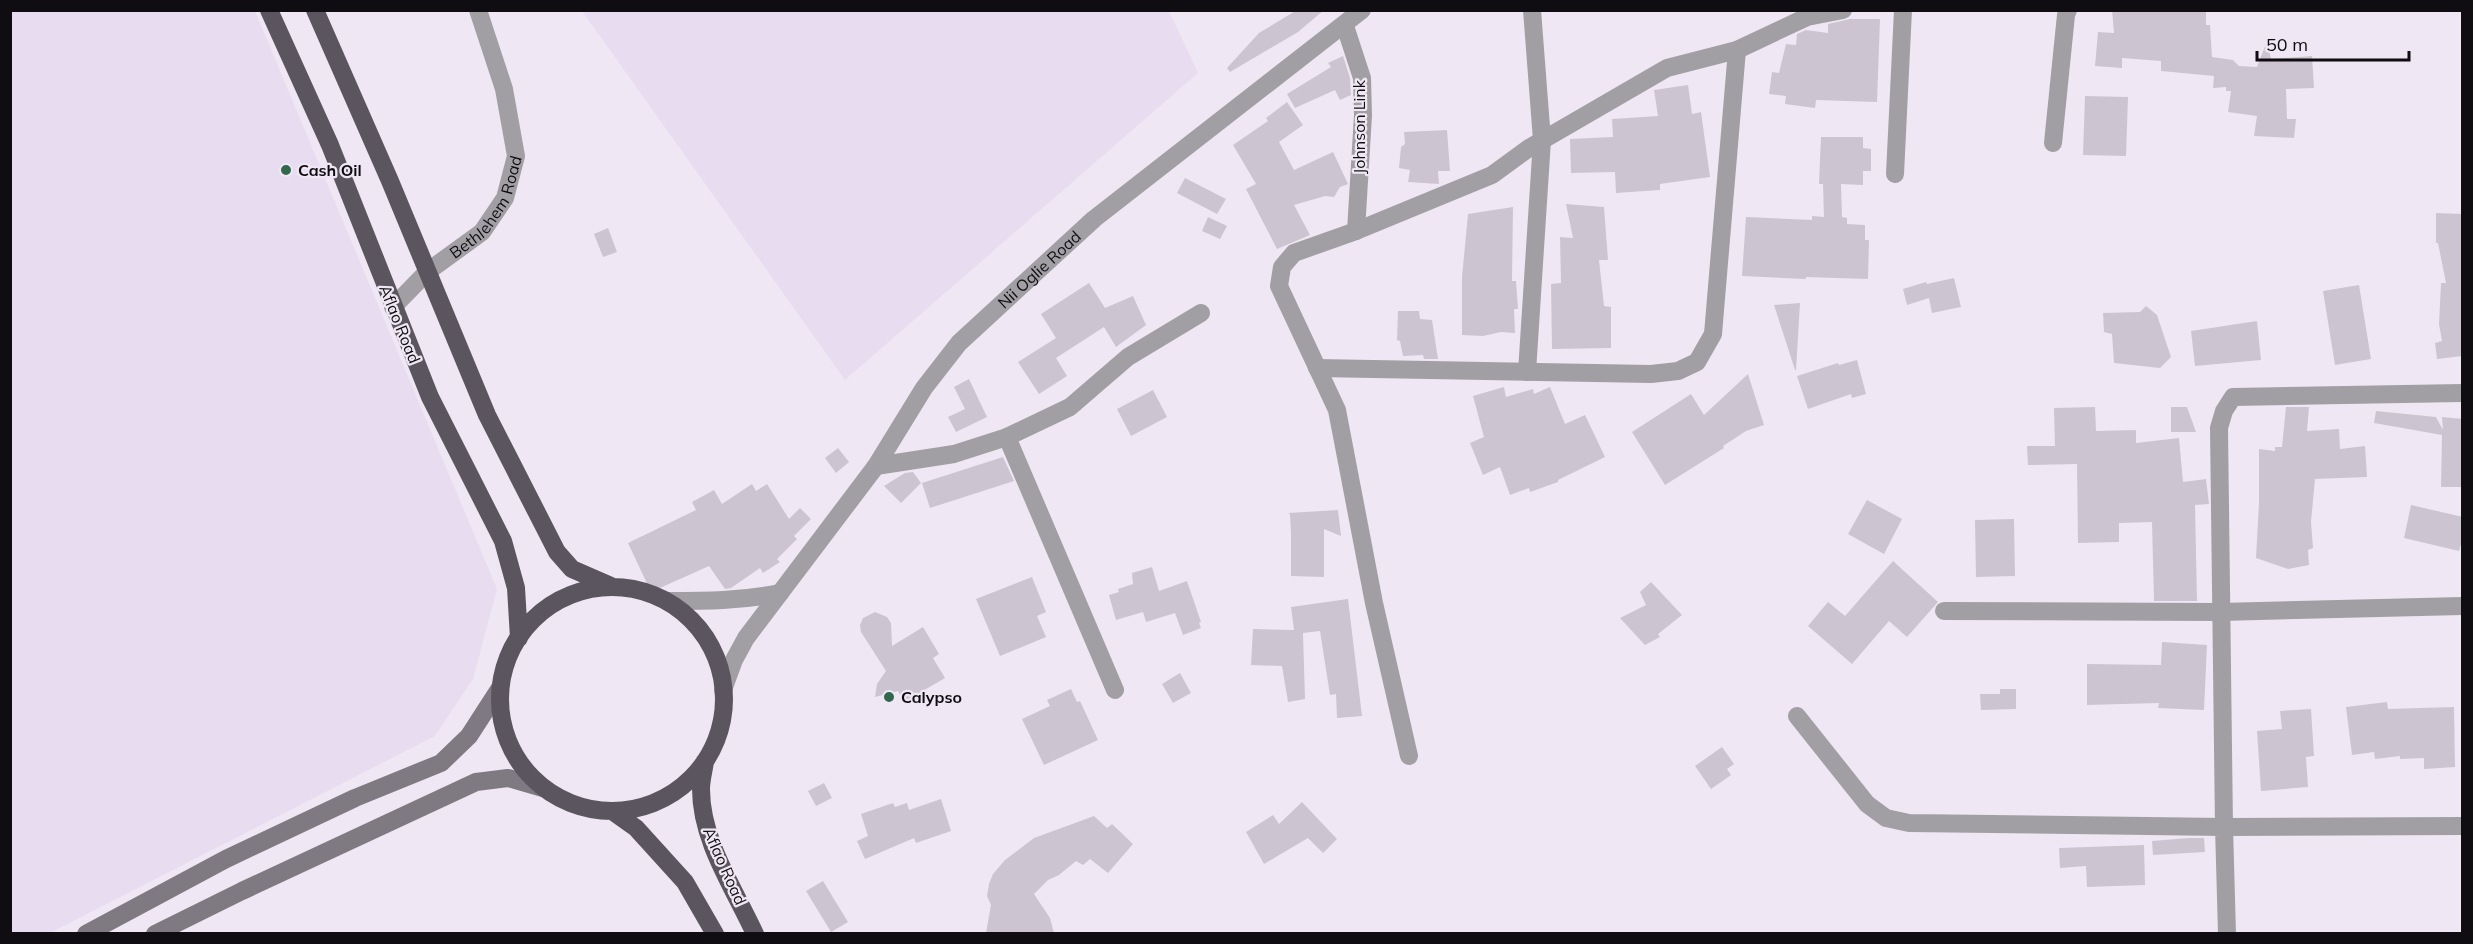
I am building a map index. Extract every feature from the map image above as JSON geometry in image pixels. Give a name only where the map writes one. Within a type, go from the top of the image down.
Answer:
[{"type":"highway","name":"Aflao Road","points":[[268,10],[330,145],[429,397],[502,541],[516,588],[519,638]]},
{"type":"highway","points":[[315,10],[385,170],[487,415],[557,552],[572,569],[613,587],[649,593],[666,601],[695,623],[714,654],[723,690],[720,726],[705,760],[680,787],[665,798],[648,805],[612,811],[575,805],[543,788],[524,768],[510,744],[504,727],[500,688],[510,654],[519,638],[544,610],[560,601],[594,589],[613,587]]},
{"type":"highway","name":"Aflao Road","points":[[705,760],[701,788],[704,817],[713,847],[755,933]]},
{"type":"highway","points":[[612,811],[636,828],[685,882],[715,933]]},
{"type":"main road","points":[[86,933],[226,859],[355,798],[441,763],[469,736],[500,688]]},
{"type":"main road","points":[[155,933],[476,782],[508,778],[543,788]]},
{"type":"street","name":"Bethlehem Road","points":[[393,307],[427,272],[482,232],[506,198],[516,156],[504,89],[478,10]]},
{"type":"street","name":"Nii Oglie Road","points":[[723,690],[734,660],[746,638],[876,466],[924,388],[967,335],[1094,219],[1345,26],[1362,10]]},
{"type":"street","points":[[1527,372],[1542,140],[1532,10]]},
{"type":"street","points":[[1409,756],[1374,603],[1337,410],[1280,286],[1282,267],[1294,253],[1356,231],[1492,175],[1542,140],[1667,68],[1737,50],[1808,16],[1843,10]]},
{"type":"street","points":[[1895,174],[1903,10]]},
{"type":"street","points":[[2053,143],[2068,10]]},
{"type":"street","name":"Johnson Link","points":[[1345,26],[1362,78],[1363,115],[1356,231]]},
{"type":"street","points":[[1317,368],[1651,374],[1678,371],[1697,362],[1713,334],[1737,50]]},
{"type":"street","points":[[876,466],[954,454],[1007,436],[1070,407],[1128,357],[1201,313]]},
{"type":"street","points":[[2227,933],[2220,612],[2219,428],[2224,411],[2233,397],[2463,393]]},
{"type":"street","points":[[1007,436],[1115,690]]},
{"type":"street","points":[[666,601],[717,602],[780,593]]},
{"type":"street","points":[[1944,611],[2220,612],[2463,606]]},
{"type":"street","points":[[1797,716],[1868,804],[1886,818],[1909,823],[2224,827],[2463,826]]},
{"type":"shaded area","points":[[10,11],[255,11],[497,589],[473,679],[435,736],[48,934],[10,933]]},
{"type":"shaded area","points":[[582,11],[1169,11],[1198,73],[845,380]]},
{"type":"building","points":[[1297,10],[1324,10],[1298,32],[1230,72],[1227,68],[1259,33]]},
{"type":"building","points":[[2112,10],[2206,10],[2206,25],[2210,25],[2212,57],[2233,60],[2239,66],[2257,67],[2267,41],[2271,59],[2312,56],[2314,88],[2286,89],[2287,119],[2296,119],[2294,138],[2254,136],[2257,116],[2228,112],[2231,91],[2226,91],[2226,87],[2213,88],[2214,76],[2161,71],[2161,61],[2122,58],[2122,68],[2095,66],[2098,32],[2114,33]]},
{"type":"building","points":[[1850,19],[1880,19],[1877,102],[1816,100],[1815,108],[1785,104],[1786,96],[1769,94],[1772,72],[1779,73],[1786,44],[1796,45],[1797,34],[1806,30],[1828,33],[1828,24]]},
{"type":"building","points":[[1343,56],[1350,78],[1351,95],[1340,100],[1335,90],[1295,108],[1287,94],[1331,67],[1328,63]]},
{"type":"building","points":[[1688,85],[1692,114],[1701,112],[1710,177],[1660,184],[1660,190],[1616,193],[1615,172],[1571,173],[1570,139],[1613,137],[1612,119],[1658,116],[1654,90]]},
{"type":"building","points":[[2085,96],[2128,97],[2126,156],[2083,155]]},
{"type":"building","points":[[1287,102],[1303,125],[1279,142],[1294,170],[1333,152],[1348,184],[1340,187],[1334,197],[1325,196],[1294,205],[1310,235],[1277,249],[1246,189],[1256,184],[1233,145],[1268,121],[1266,118]]},
{"type":"building","points":[[1447,130],[1450,171],[1438,171],[1439,184],[1408,182],[1410,170],[1399,168],[1401,147],[1405,144],[1404,132]]},
{"type":"building","points":[[1821,137],[1863,137],[1863,148],[1871,149],[1871,171],[1863,171],[1863,185],[1841,184],[1842,217],[1847,218],[1847,224],[1865,225],[1865,240],[1869,240],[1868,279],[1742,276],[1746,217],[1812,220],[1812,216],[1824,217],[1823,184],[1819,184]]},
{"type":"building","points":[[1185,178],[1226,199],[1217,214],[1177,193]]},
{"type":"building","points":[[1566,204],[1604,207],[1608,260],[1599,260],[1604,306],[1611,307],[1611,348],[1552,349],[1551,284],[1561,283],[1560,237],[1573,238]]},
{"type":"building","points":[[1513,207],[1512,281],[1516,281],[1518,309],[1514,309],[1515,333],[1462,335],[1462,277],[1468,214]]},
{"type":"building","points":[[2436,213],[2463,214],[2463,356],[2437,359],[2435,343],[2442,341],[2439,324],[2441,283],[2446,283],[2438,243],[2436,243]]},
{"type":"building","points":[[1208,217],[1227,226],[1220,239],[1202,231]]},
{"type":"building","points":[[608,228],[617,252],[603,257],[594,234]]},
{"type":"building","points":[[1954,278],[1961,307],[1932,313],[1929,298],[1907,305],[1903,289],[1926,282],[1927,284]]},
{"type":"building","points":[[1089,283],[1105,308],[1133,296],[1146,325],[1116,347],[1104,327],[1056,358],[1067,376],[1039,394],[1018,362],[1056,338],[1041,314]]},
{"type":"building","points":[[2359,285],[2371,359],[2335,365],[2323,291]]},
{"type":"building","points":[[1800,303],[1796,370],[1795,370],[1774,305]]},
{"type":"building","points":[[2146,306],[2157,315],[2171,357],[2160,368],[2114,363],[2112,334],[2104,332],[2103,313],[2140,312]]},
{"type":"building","points":[[1398,311],[1419,311],[1420,319],[1432,320],[1438,359],[1424,359],[1423,355],[1403,356],[1400,341],[1397,340]]},
{"type":"building","points":[[2257,321],[2261,360],[2195,366],[2191,331]]},
{"type":"building","points":[[1857,360],[1866,394],[1852,398],[1851,394],[1808,409],[1797,376],[1838,363],[1839,365]]},
{"type":"building","points":[[1748,374],[1764,425],[1746,431],[1723,446],[1724,448],[1665,485],[1632,432],[1691,394],[1704,415]]},
{"type":"building","points":[[969,379],[987,417],[956,432],[948,417],[965,409],[954,387]]},
{"type":"building","points":[[1504,387],[1506,397],[1533,389],[1534,394],[1550,387],[1565,424],[1585,415],[1605,457],[1558,482],[1530,492],[1529,488],[1510,495],[1500,467],[1483,475],[1470,443],[1484,437],[1473,396]]},
{"type":"building","points":[[1153,390],[1167,417],[1131,436],[1117,409]]},
{"type":"building","points":[[2095,407],[2096,431],[2136,430],[2136,443],[2179,438],[2183,482],[2206,479],[2209,504],[2195,505],[2197,601],[2154,601],[2152,522],[2119,523],[2119,542],[2078,543],[2077,464],[2028,465],[2027,446],[2055,446],[2054,408]]},
{"type":"building","points":[[2171,407],[2187,407],[2196,432],[2171,432]]},
{"type":"building","points":[[2286,407],[2309,407],[2307,431],[2339,429],[2340,449],[2365,446],[2367,477],[2315,479],[2311,522],[2313,548],[2308,550],[2309,565],[2288,569],[2256,558],[2259,449],[2275,451],[2275,447],[2282,447]]},
{"type":"building","points":[[2376,411],[2436,417],[2443,430],[2442,417],[2463,419],[2463,487],[2441,487],[2442,435],[2374,423]]},
{"type":"building","points":[[838,448],[849,462],[836,473],[825,458]]},
{"type":"building","points":[[1003,457],[1014,481],[930,508],[922,483]]},
{"type":"building","points":[[913,472],[921,483],[901,503],[884,486],[905,473]]},
{"type":"building","points":[[752,484],[756,491],[767,484],[789,519],[800,508],[811,519],[794,536],[797,539],[777,559],[780,562],[763,573],[760,568],[731,588],[725,589],[709,566],[651,592],[628,543],[696,510],[692,502],[714,490],[722,504]]},
{"type":"building","points":[[1867,500],[1902,519],[1884,554],[1848,534]]},
{"type":"building","points":[[2411,505],[2463,517],[2463,537],[2459,551],[2404,538]]},
{"type":"building","points":[[1338,510],[1341,536],[1324,529],[1324,577],[1291,576],[1291,533],[1290,514],[1288,513]]},
{"type":"building","points":[[2014,519],[2015,576],[1976,577],[1975,520]]},
{"type":"building","points":[[1893,561],[1938,602],[1907,637],[1889,621],[1852,664],[1808,626],[1828,602],[1845,616]]},
{"type":"building","points":[[1152,567],[1159,591],[1187,581],[1201,628],[1183,635],[1175,613],[1146,622],[1143,612],[1116,620],[1109,595],[1133,584],[1132,573]]},
{"type":"building","points":[[1032,577],[1046,612],[1037,616],[1046,637],[1000,656],[976,599]]},
{"type":"building","points":[[1651,582],[1682,615],[1658,634],[1660,637],[1645,645],[1620,618],[1646,605],[1640,592]]},
{"type":"building","points":[[1348,599],[1362,716],[1337,718],[1336,694],[1330,695],[1320,631],[1303,633],[1305,699],[1288,702],[1282,666],[1251,665],[1253,629],[1294,630],[1291,607]]},
{"type":"building","points":[[875,612],[887,617],[891,623],[892,646],[923,627],[939,654],[933,658],[945,678],[904,702],[898,691],[875,697],[877,684],[886,671],[861,632],[860,625],[863,618]]},
{"type":"building","points":[[2162,642],[2207,645],[2204,710],[2158,708],[2159,703],[2087,705],[2087,664],[2161,665]]},
{"type":"building","points":[[1180,673],[1191,693],[1173,703],[1162,684]]},
{"type":"building","points":[[1071,689],[1077,702],[1080,701],[1098,740],[1044,765],[1022,719],[1050,706],[1047,700]]},
{"type":"building","points":[[2000,689],[2016,689],[2016,709],[1981,710],[1980,694],[2000,694]]},
{"type":"building","points":[[2387,702],[2388,709],[2454,707],[2455,767],[2424,769],[2424,758],[2400,759],[2400,756],[2375,759],[2374,752],[2352,755],[2346,707]]},
{"type":"building","points":[[2311,709],[2314,756],[2306,757],[2308,787],[2261,791],[2257,731],[2282,729],[2280,711]]},
{"type":"building","points":[[1722,747],[1734,764],[1727,769],[1731,775],[1711,789],[1695,766]]},
{"type":"building","points":[[824,783],[832,798],[816,806],[808,791]]},
{"type":"building","points":[[941,799],[951,831],[916,843],[914,838],[865,859],[857,841],[868,836],[861,814],[893,803],[895,807],[907,803],[909,810]]},
{"type":"building","points":[[1302,802],[1337,839],[1323,853],[1308,838],[1264,864],[1246,832],[1273,815],[1279,824]]},
{"type":"building","points":[[1094,816],[1107,828],[1112,824],[1133,844],[1108,873],[1090,859],[1083,865],[1076,861],[1059,875],[1048,880],[1034,894],[1050,918],[1054,933],[986,933],[991,905],[987,896],[989,884],[993,874],[1005,860],[1034,838]]},
{"type":"building","points":[[2204,838],[2205,852],[2153,855],[2152,841]]},
{"type":"building","points":[[2144,845],[2145,885],[2087,887],[2086,866],[2060,868],[2059,848]]},
{"type":"building","points":[[823,881],[848,922],[831,932],[806,891]]},
{"type":"place","name":"Cash Oil","points":[[286,170]]},
{"type":"place","name":"Calypso","points":[[889,697]]}]
